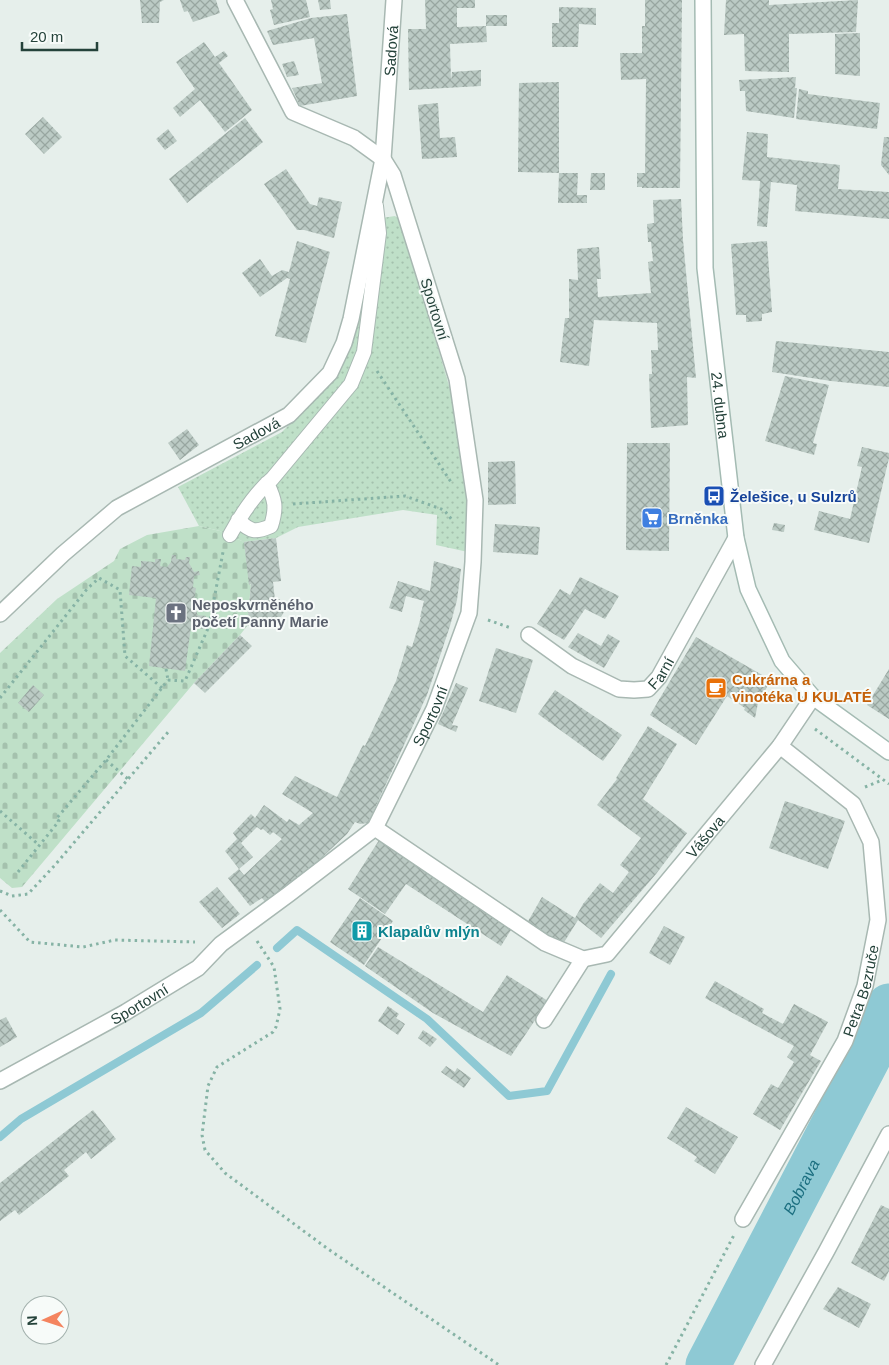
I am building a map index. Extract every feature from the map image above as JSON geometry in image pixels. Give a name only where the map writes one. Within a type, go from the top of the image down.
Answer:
[{"type":"street","points":[[236,0],[293,112],[354,138],[383,160]]},
{"type":"street","name":"Sadová","points":[[0,614],[63,554],[117,508],[289,415],[330,374],[344,343],[351,319],[383,160],[394,0]]},
{"type":"street","name":"24. dubna","points":[[703,0],[705,268],[736,538],[748,589],[782,661],[813,697],[889,752]]},
{"type":"street","name":"Sportovní","points":[[0,1081],[126,1012],[198,968],[221,944],[376,828],[434,708],[469,613],[475,500],[457,379],[393,175],[383,160]]},
{"type":"street","name":"Farní","points":[[529,635],[572,666],[619,689],[648,689],[659,677],[736,538]]},
{"type":"street","name":"Vášova","points":[[583,959],[607,954],[780,746],[813,697]]},
{"type":"street","name":"Petra Bezruče","points":[[743,1219],[845,1041],[865,986],[878,920],[871,842],[853,804],[780,746]]},
{"type":"street","points":[[376,828],[545,943],[583,959],[544,1020]]},
{"type":"street","points":[[764,1365],[889,1134]]},
{"type":"lane","points":[[230,535],[257,492],[272,479],[351,384],[364,352],[379,233],[375,198]]},
{"type":"lane","points":[[238,520],[248,530],[260,531],[271,526],[275,505],[268,483]]},
{"type":"path","points":[[364,352],[453,485],[475,500]]},
{"type":"path","points":[[275,505],[405,496],[444,510],[453,519],[454,526]]},
{"type":"path","points":[[168,680],[185,681],[209,626],[224,547],[230,535]]},
{"type":"path","points":[[0,698],[99,578],[120,590],[125,656],[162,688]]},
{"type":"path","points":[[469,613],[529,635]]},
{"type":"path","points":[[18,872],[59,822],[56,819],[106,760],[168,680],[166,669]]},
{"type":"path","points":[[798,717],[889,784]]},
{"type":"path","points":[[0,892],[12,896],[28,894],[169,731]]},
{"type":"path","points":[[106,760],[128,779]]},
{"type":"path","points":[[0,811],[40,845]]},
{"type":"path","points":[[0,910],[30,942],[83,947],[116,940],[221,944]]},
{"type":"path","points":[[264,952],[274,967],[280,1009],[276,1027],[273,1032],[217,1067],[208,1086],[202,1135],[206,1150],[226,1173],[328,1249],[498,1365]]},
{"type":"path","points":[[666,1365],[743,1219]]},
{"type":"green space","points":[[395,216],[401,221],[454,403],[469,490],[468,552],[436,545],[437,515],[403,510],[298,527],[276,538],[244,542],[220,531],[199,526],[178,487],[282,432],[338,375],[355,333],[382,218]]},
{"type":"green space","points":[[199,526],[220,531],[244,542],[251,584],[247,626],[194,683],[22,887],[12,888],[0,878],[0,653],[57,599],[114,561],[120,549],[147,535]]},
{"type":"building","points":[[140,0],[164,0],[160,2],[159,23],[142,23]]},
{"type":"building","points":[[180,0],[216,0],[220,13],[193,22],[188,11],[184,12]]},
{"type":"building","points":[[271,0],[306,0],[310,17],[274,25],[270,10],[273,9]]},
{"type":"building","points":[[318,0],[330,0],[331,9],[320,10]]},
{"type":"building","points":[[425,0],[475,0],[475,8],[457,8],[457,27],[486,26],[487,42],[450,44],[451,81],[452,72],[481,70],[481,86],[409,90],[408,29],[426,29]]},
{"type":"building","points":[[645,0],[682,0],[680,188],[637,187],[637,173],[645,173],[646,79],[621,80],[620,53],[642,53],[642,26],[645,26]]},
{"type":"building","points":[[726,0],[769,0],[769,5],[858,0],[856,32],[789,34],[789,72],[745,71],[744,34],[724,35]]},
{"type":"building","points":[[559,7],[596,8],[596,25],[579,24],[578,47],[552,47],[552,23],[559,23]]},
{"type":"building","points":[[347,14],[357,96],[300,106],[292,88],[322,83],[314,38],[273,45],[267,31],[311,18]]},
{"type":"building","points":[[486,15],[507,15],[507,26],[486,26]]},
{"type":"building","points":[[860,33],[860,76],[835,74],[835,34]]},
{"type":"building","points":[[204,42],[215,57],[224,51],[228,56],[219,63],[252,110],[225,132],[200,100],[180,117],[173,108],[195,89],[176,62]]},
{"type":"building","points":[[294,61],[299,75],[287,77],[282,64]]},
{"type":"building","points":[[796,77],[795,88],[797,88],[794,118],[746,111],[745,91],[740,91],[739,80]]},
{"type":"building","points":[[559,82],[559,173],[518,172],[519,83]]},
{"type":"building","points":[[799,89],[808,91],[808,94],[880,103],[877,129],[796,119]]},
{"type":"building","points":[[438,103],[440,138],[455,137],[457,157],[422,159],[418,105]]},
{"type":"building","points":[[43,117],[62,137],[44,154],[25,134]]},
{"type":"building","points":[[245,118],[263,142],[187,203],[169,179]]},
{"type":"building","points":[[168,129],[177,141],[165,150],[156,139]]},
{"type":"building","points":[[747,132],[768,134],[767,157],[840,165],[838,189],[889,192],[889,219],[795,211],[797,185],[771,182],[767,227],[757,226],[760,181],[742,180]]},
{"type":"building","points":[[884,137],[889,137],[889,175],[881,165]]},
{"type":"building","points":[[286,169],[310,204],[317,206],[319,197],[342,202],[334,238],[297,230],[264,184]]},
{"type":"building","points":[[559,173],[578,173],[577,195],[587,195],[587,203],[558,203]]},
{"type":"building","points":[[591,173],[605,173],[605,190],[590,190]]},
{"type":"building","points":[[681,199],[696,378],[687,377],[688,425],[651,428],[649,374],[652,374],[651,350],[658,350],[657,323],[594,320],[589,366],[560,362],[565,318],[569,318],[569,279],[578,280],[577,249],[599,247],[601,279],[597,279],[598,297],[651,293],[648,262],[653,261],[651,242],[648,242],[647,224],[654,223],[653,200]]},
{"type":"building","points":[[297,241],[330,252],[306,343],[275,336],[290,279],[287,278],[260,297],[242,273],[260,259],[272,276],[282,270],[289,272]]},
{"type":"building","points":[[767,241],[772,312],[762,314],[762,321],[746,322],[746,315],[736,315],[731,244]]},
{"type":"building","points":[[776,341],[889,352],[889,387],[772,372]]},
{"type":"building","points":[[785,376],[829,385],[813,443],[817,444],[814,455],[765,441]]},
{"type":"building","points":[[187,429],[199,445],[180,460],[168,443]]},
{"type":"building","points":[[627,443],[670,443],[669,551],[626,550]]},
{"type":"building","points":[[862,447],[889,453],[869,543],[814,530],[819,511],[850,519],[862,467],[857,466]]},
{"type":"building","points":[[515,461],[516,504],[488,505],[488,462]]},
{"type":"building","points":[[774,523],[785,525],[784,532],[772,530]]},
{"type":"building","points":[[495,524],[540,527],[538,555],[493,552]]},
{"type":"building","points":[[276,538],[281,581],[273,582],[275,600],[279,599],[284,603],[284,612],[281,617],[265,619],[265,624],[247,626],[251,584],[249,585],[244,542]]},
{"type":"building","name":"Neposkvrněného početí Panny Marie","points":[[172,555],[176,555],[176,559],[185,560],[186,557],[190,557],[189,563],[194,572],[199,571],[200,575],[194,576],[193,587],[196,588],[193,610],[197,611],[197,615],[206,616],[204,629],[191,627],[185,671],[149,666],[156,598],[129,595],[132,566],[141,567],[141,561],[155,562],[155,559],[161,559],[160,566],[167,567],[171,562]]},
{"type":"building","points":[[434,561],[461,569],[457,600],[450,626],[427,695],[368,823],[360,824],[355,822],[347,834],[314,865],[266,903],[262,898],[250,906],[228,878],[239,869],[225,851],[237,839],[233,833],[251,814],[255,818],[264,805],[287,822],[289,819],[299,825],[313,813],[282,794],[295,776],[337,797],[363,745],[365,746],[396,681],[407,645],[412,647],[421,617],[424,601],[406,596],[402,612],[389,608],[398,581],[430,591]],"holes":[[[257,827],[270,835],[273,832],[282,839],[244,875],[239,869],[253,857],[241,843]]]},
{"type":"building","points":[[580,577],[619,596],[605,619],[585,609],[564,640],[537,624],[560,589],[570,595]]},
{"type":"building","points":[[578,633],[601,646],[608,634],[620,641],[604,668],[568,647]]},
{"type":"building","points":[[240,635],[252,646],[205,693],[194,683]]},
{"type":"building","name":"Cukrárna a vinotéka U KULATÉ","points":[[696,637],[771,680],[758,703],[755,718],[744,710],[745,708],[727,696],[696,745],[650,715]]},
{"type":"building","points":[[496,648],[533,660],[516,713],[479,701]]},
{"type":"building","points":[[889,669],[889,719],[867,705]]},
{"type":"building","points":[[456,683],[468,688],[452,725],[458,726],[456,732],[438,724]]},
{"type":"building","points":[[33,685],[44,695],[29,712],[18,703]]},
{"type":"building","points":[[555,690],[622,735],[603,761],[538,714]]},
{"type":"building","points":[[648,726],[677,744],[643,799],[687,833],[656,874],[601,938],[578,920],[563,944],[527,923],[542,897],[575,918],[583,904],[600,883],[613,893],[629,872],[620,865],[641,838],[597,805],[617,779]]},
{"type":"building","points":[[785,801],[845,821],[828,869],[769,848]]},
{"type":"building","points":[[381,837],[511,930],[501,946],[406,884],[385,914],[348,889]]},
{"type":"building","points":[[217,887],[240,914],[222,928],[199,902]]},
{"type":"building","name":"Klapalův mlýn","points":[[360,898],[393,921],[364,965],[330,942]]},
{"type":"building","points":[[664,926],[685,937],[670,965],[649,953]]},
{"type":"building","points":[[378,947],[483,1012],[507,975],[548,1001],[511,1056],[433,1013],[365,966]]},
{"type":"building","points":[[715,981],[764,1009],[762,1013],[783,1024],[794,1004],[828,1022],[810,1055],[821,1061],[780,1130],[753,1114],[771,1084],[778,1088],[794,1062],[787,1057],[794,1046],[705,998]]},
{"type":"building","points":[[388,1006],[399,1014],[396,1018],[405,1024],[398,1035],[378,1021]]},
{"type":"building","points":[[6,1017],[17,1037],[0,1047],[0,1020]]},
{"type":"building","points":[[423,1030],[437,1039],[430,1047],[418,1038]]},
{"type":"building","points":[[446,1066],[455,1072],[457,1068],[471,1078],[464,1088],[441,1072]]},
{"type":"building","points":[[686,1107],[738,1137],[715,1174],[694,1161],[697,1157],[667,1138]]},
{"type":"building","points":[[93,1110],[116,1139],[91,1159],[86,1152],[64,1170],[69,1176],[19,1215],[15,1210],[0,1221],[0,1183]]},
{"type":"building","points":[[881,1205],[889,1209],[889,1271],[884,1281],[851,1263]]},
{"type":"building","points":[[838,1287],[871,1304],[859,1328],[823,1309]]},
{"type":"waterway","points":[[277,948],[297,930],[427,1019],[509,1096],[547,1091],[611,974]]},
{"type":"waterway","points":[[0,1137],[21,1119],[201,1013],[257,965]]},
{"type":"waterway","name":"Bobrava","points":[[708,1365],[877,1041],[889,1006]]},
{"type":"place","name":"Želešice, u Sulzrů","points":[[714,496]]},
{"type":"place","name":"Brněnka","points":[[652,518]]},
{"type":"place","name":"Neposkvrněného početí Panny Marie","points":[[176,613]]},
{"type":"place","name":"Cukrárna a vinotéka U KULATÉ","points":[[716,688]]},
{"type":"place","name":"Klapalův mlýn","points":[[362,931]]}]
